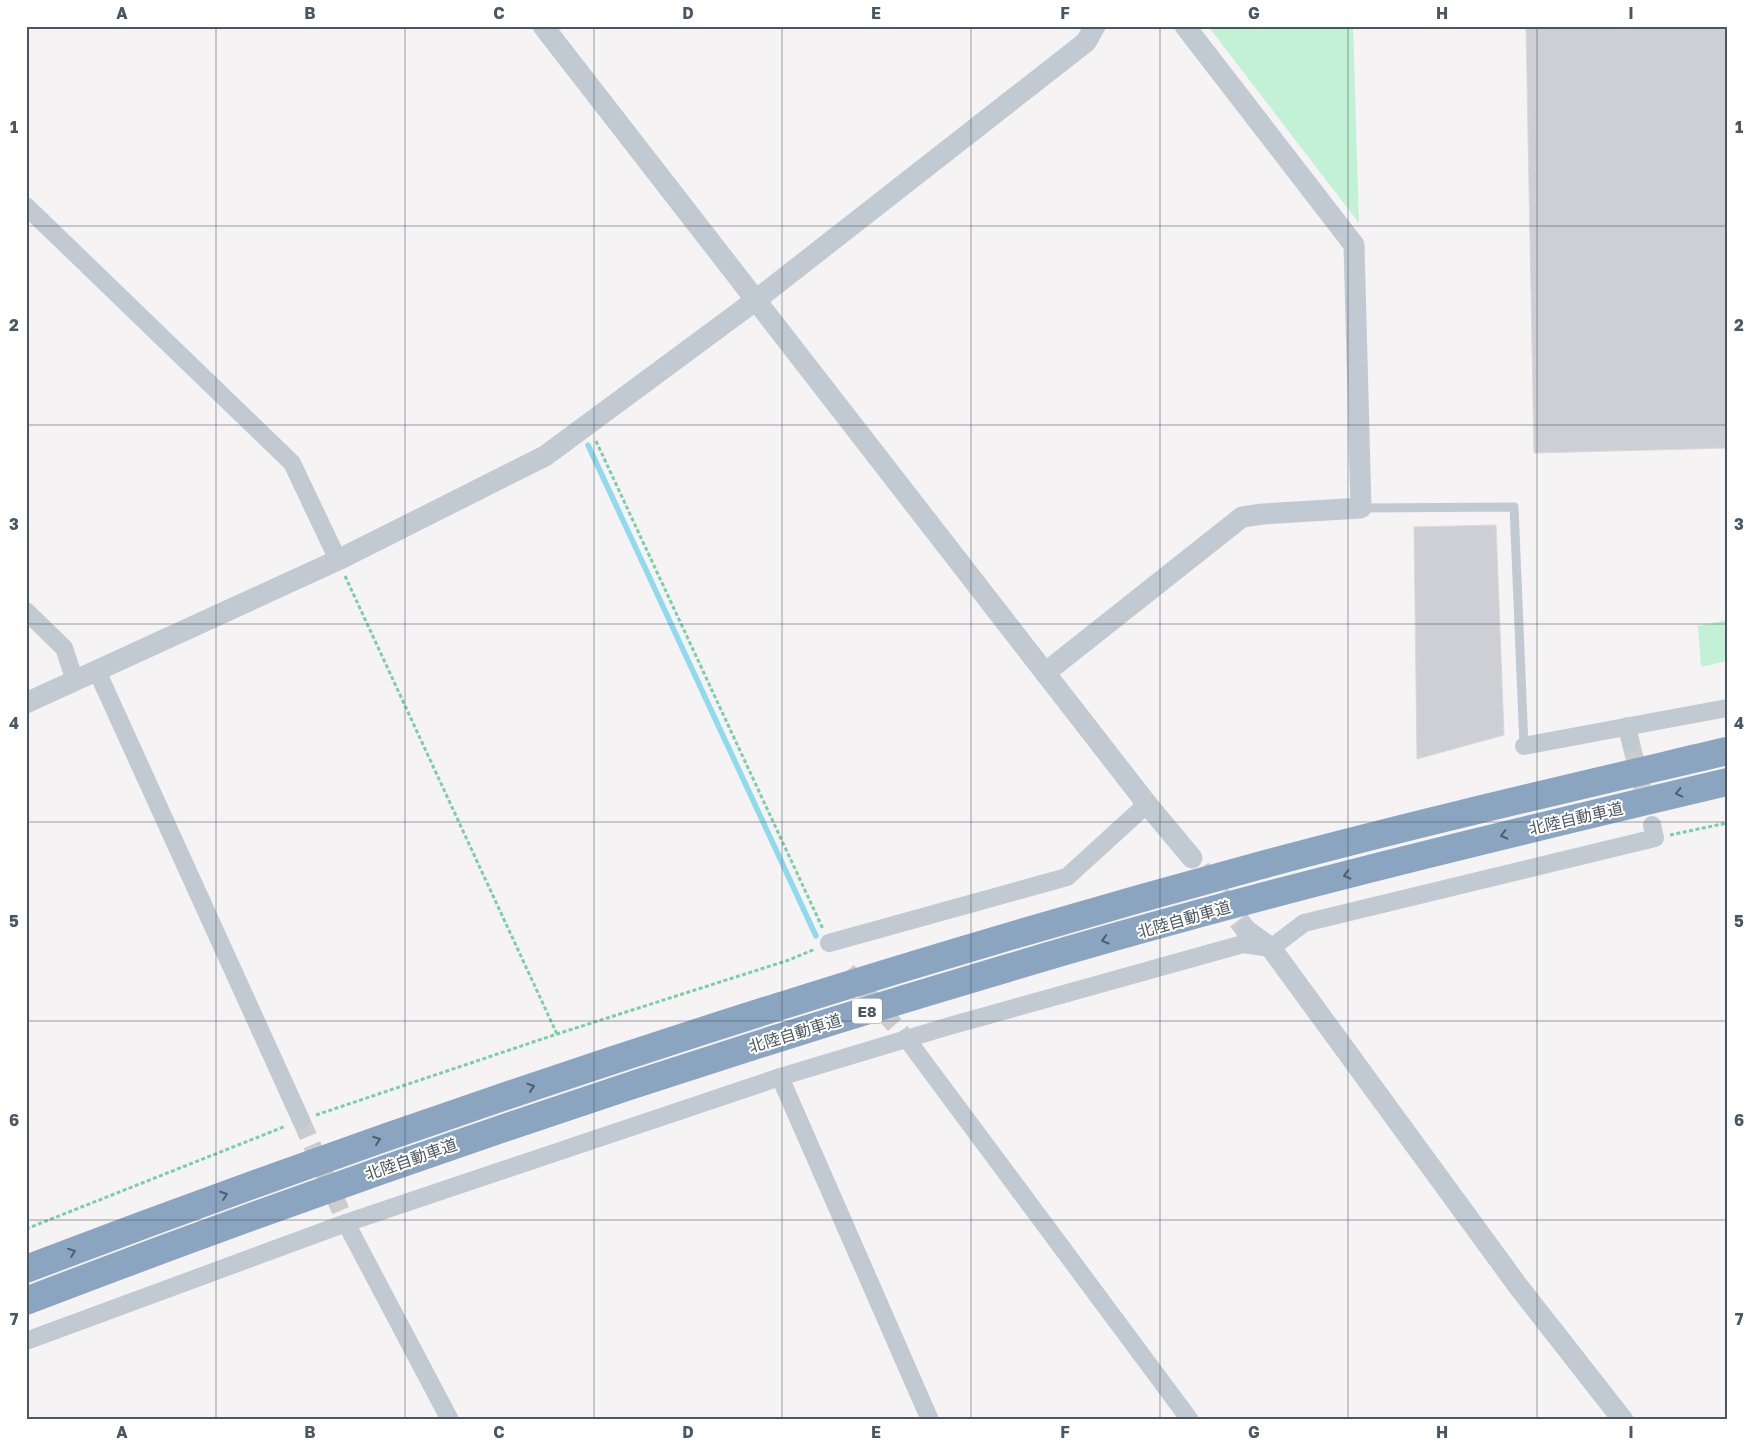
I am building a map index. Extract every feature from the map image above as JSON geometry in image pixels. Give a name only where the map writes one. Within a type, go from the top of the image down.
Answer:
[{"type":"highway","name":"北陸自動車道","points":[[26,1269],[181,1210],[433,1120],[732,1020],[1004,938],[1260,866],[1511,802],[1727,751]]},
{"type":"highway","name":"北陸自動車道","points":[[26,1301],[189,1238],[450,1145],[724,1054],[992,973],[1263,897],[1516,832],[1727,782]]},
{"type":"street","points":[[543,26],[1147,804],[1192,858]]},
{"type":"street","points":[[26,703],[338,560],[545,456],[587,423],[756,300],[1086,42],[1094,26]]},
{"type":"street","points":[[1045,673],[1242,517],[1361,508],[1354,245],[1186,26]]},
{"type":"street","points":[[26,206],[292,463],[338,560]]},
{"type":"street","points":[[26,611],[64,648],[74,681]]},
{"type":"street","points":[[97,671],[301,1120]]},
{"type":"street","points":[[1524,746],[1727,708]]},
{"type":"street","points":[[1627,726],[1631,744]]},
{"type":"street","points":[[829,942],[1067,877],[1147,804]]},
{"type":"street","points":[[26,1340],[346,1223],[780,1077],[906,1038],[1243,944],[1271,948],[1304,923],[1653,831]]},
{"type":"street","points":[[1246,930],[1271,948],[1512,1278],[1623,1420]]},
{"type":"street","points":[[906,1038],[1190,1420]]},
{"type":"street","points":[[780,1077],[930,1420]]},
{"type":"street","points":[[346,1223],[450,1420]]},
{"type":"lane","points":[[1361,508],[1514,507],[1524,746]]},
{"type":"path","points":[[26,1229],[301,1120],[557,1034],[789,960],[829,942],[587,423]]},
{"type":"path","points":[[338,560],[557,1034]]},
{"type":"path","points":[[1653,831],[1727,823]]},
{"type":"green space","points":[[1208,26],[1353,26],[1359,223]]},
{"type":"green space","points":[[1727,620],[1727,661],[1701,667],[1698,626]]},
{"type":"building","points":[[1526,26],[1727,26],[1727,448],[1534,453]]},
{"type":"building","points":[[1496,525],[1504,735],[1417,759],[1414,527]]},
{"type":"waterway","points":[[588,445],[816,936]]},
{"type":"tunnel","points":[[1631,744],[1652,825]]},
{"type":"tunnel","points":[[1200,869],[1246,930]]},
{"type":"tunnel","points":[[847,971],[906,1038]]},
{"type":"tunnel","points":[[301,1120],[346,1223]]}]
